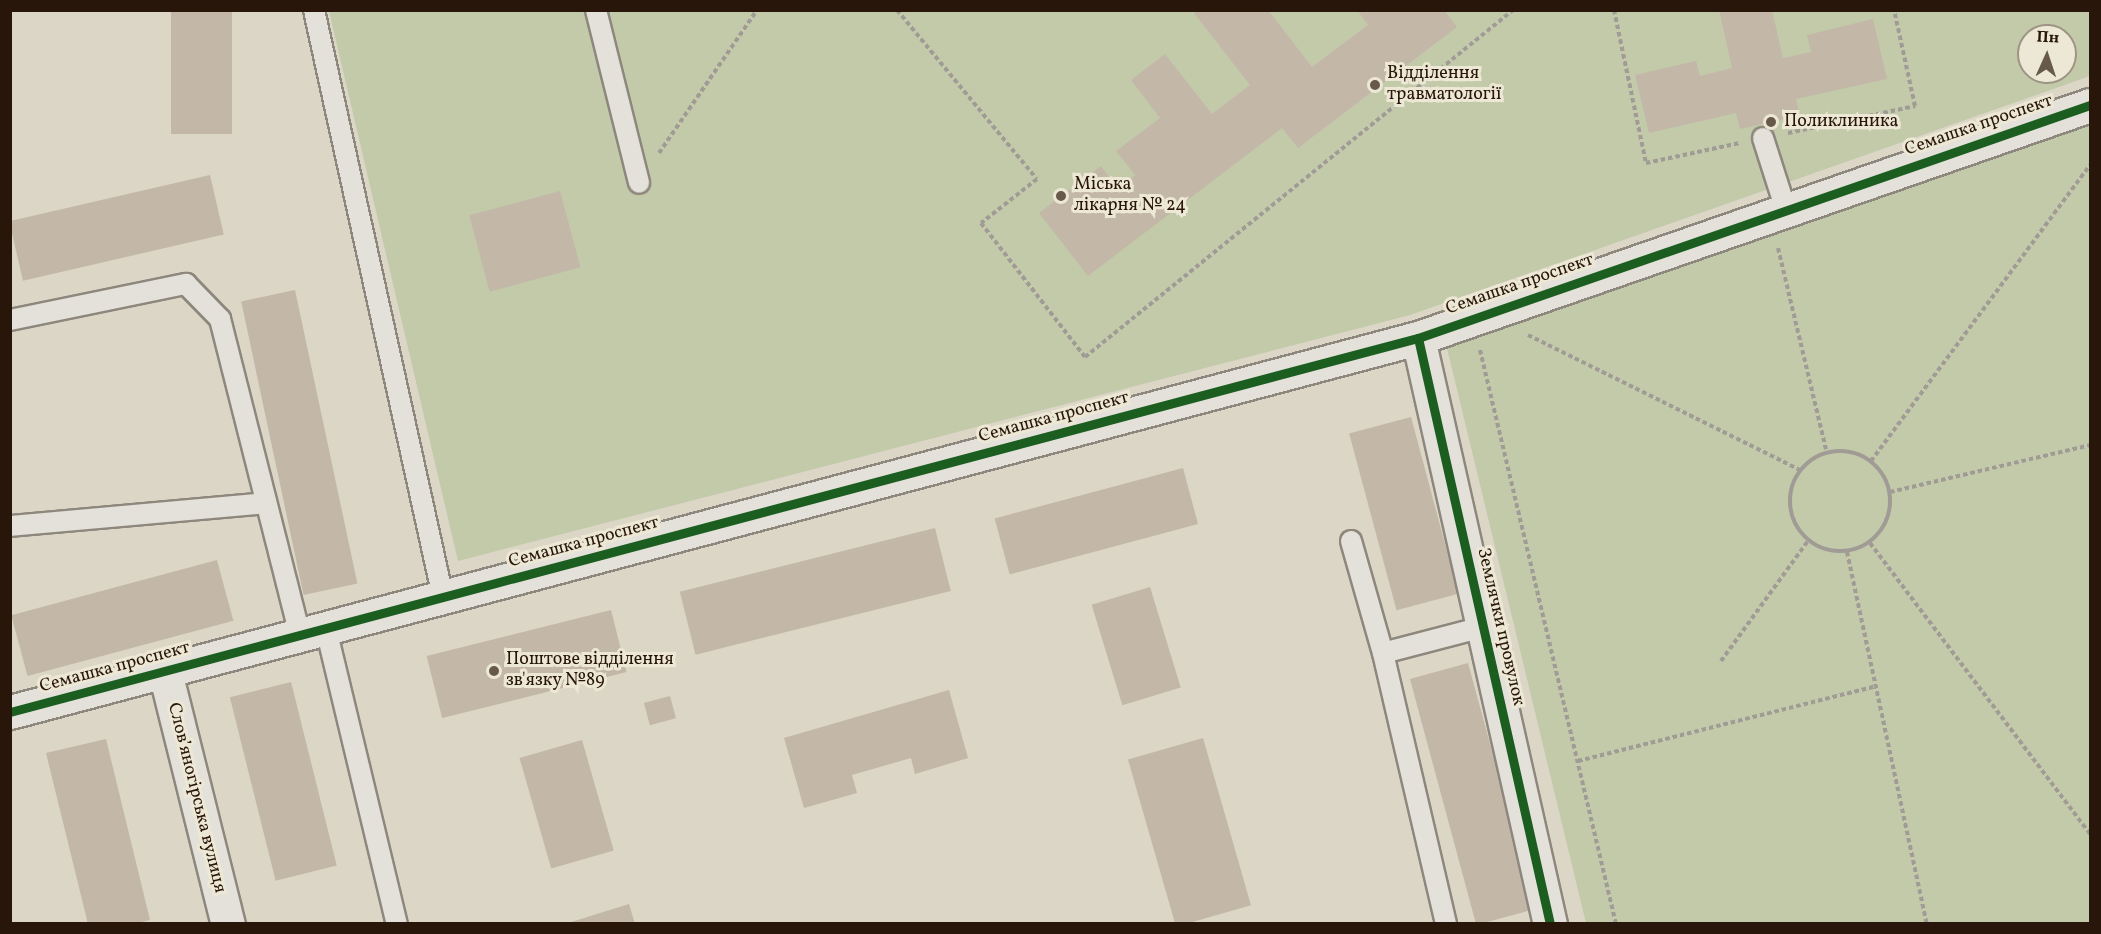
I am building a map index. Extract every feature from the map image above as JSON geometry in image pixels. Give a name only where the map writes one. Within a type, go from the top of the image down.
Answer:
[{"type":"street","name":"Семашка проспект","points":[[10,712],[1418,338],[2091,105]]},
{"type":"street","name":"Землячки провулок","points":[[1418,338],[1550,924]]},
{"type":"street","name":"Слов’яногірська вулиця","points":[[165,672],[228,924]]},
{"type":"lane","points":[[314,10],[443,597]]},
{"type":"lane","points":[[596,10],[639,183]]},
{"type":"lane","points":[[1763,138],[1786,210]]},
{"type":"lane","points":[[10,320],[186,284],[220,319],[266,503],[313,632],[397,924]]},
{"type":"lane","points":[[10,526],[266,503]]},
{"type":"lane","points":[[1351,541],[1383,653],[1446,924]]},
{"type":"lane","points":[[1383,653],[1483,627]]},
{"type":"path","points":[[639,183],[757,10]]},
{"type":"path","points":[[897,10],[1037,179],[981,223],[1085,357],[1513,10]]},
{"type":"path","points":[[1614,10],[1646,163],[1915,106],[1894,10]]},
{"type":"path","points":[[1871,461],[2091,165]]},
{"type":"path","points":[[1778,248],[1827,453]]},
{"type":"path","points":[[1525,333],[1800,470]]},
{"type":"path","points":[[1479,350],[1616,924]]},
{"type":"path","points":[[1890,492],[2091,445]]},
{"type":"path","points":[[1827,453],[1856,453],[1871,461],[1883,474],[1890,492],[1890,510],[1882,530],[1870,543],[1847,552],[1829,551],[1808,542],[1797,528],[1790,512],[1789,494],[1800,470],[1827,453]]},
{"type":"path","points":[[1720,661],[1808,542]]},
{"type":"path","points":[[1870,543],[2091,834]]},
{"type":"path","points":[[1847,552],[1927,924]]},
{"type":"path","points":[[1578,761],[1876,686]]},
{"type":"green space","name":"Міська лікарня № 24","points":[[2090,10],[2090,76],[2077,81],[2077,24],[2017,24],[2017,84],[2067,84],[1410,315],[458,561],[329,11]]},
{"type":"green space","points":[[2090,122],[2090,923],[1586,923],[1446,344]]},
{"type":"building","points":[[171,10],[232,10],[232,134],[171,134]]},
{"type":"building","points":[[1197,10],[1268,10],[1312,67],[1368,25],[1357,10],[1444,10],[1457,27],[1298,148],[1282,128],[1088,276],[1039,213],[1101,166],[1118,189],[1135,175],[1116,151],[1160,118],[1131,80],[1165,54],[1212,114],[1250,85],[1194,13]]},
{"type":"building","points":[[1719,10],[1772,10],[1783,58],[1811,52],[1807,35],[1873,19],[1887,79],[1796,99],[1800,116],[1740,129],[1736,113],[1649,133],[1635,75],[1696,61],[1700,76],[1732,68]]},
{"type":"building","points":[[210,175],[224,234],[23,281],[10,221]]},
{"type":"building","points":[[560,191],[580,267],[490,292],[469,215]]},
{"type":"building","points":[[295,290],[357,583],[304,595],[241,301]]},
{"type":"building","points":[[1411,417],[1458,594],[1397,610],[1349,434]]},
{"type":"building","points":[[1183,468],[1198,524],[1010,574],[995,518]]},
{"type":"building","points":[[935,528],[951,591],[696,655],[680,592]]},
{"type":"building","points":[[217,560],[233,621],[28,676],[11,615]]},
{"type":"building","points":[[1150,587],[1181,687],[1122,705],[1092,605]]},
{"type":"building","points":[[611,610],[626,672],[442,718],[427,656]]},
{"type":"building","points":[[1468,663],[1535,909],[1480,924],[1476,924],[1410,679]]},
{"type":"building","points":[[291,682],[337,865],[276,881],[230,697]]},
{"type":"building","points":[[949,690],[968,758],[915,774],[911,758],[852,775],[857,793],[804,808],[784,738]]},
{"type":"building","points":[[670,696],[676,718],[650,725],[644,703]]},
{"type":"building","points":[[1203,738],[1251,905],[1186,924],[1175,924],[1128,759]]},
{"type":"building","points":[[106,739],[150,920],[134,924],[88,924],[46,753]]},
{"type":"building","points":[[582,740],[614,851],[551,868],[520,758]]},
{"type":"building","points":[[629,904],[635,924],[568,924],[568,923]]},
{"type":"cycle path","points":[[10,712],[1418,338],[2090,105]]},
{"type":"cycle path","points":[[1418,338],[1550,924]]},
{"type":"place","name":"Відділення травматології","points":[[1375,85]]},
{"type":"place","name":"Поликлиника","points":[[1771,122]]},
{"type":"place","name":"Міська лікарня № 24","points":[[1061,196]]},
{"type":"place","name":"Поштове відділення зв'язку №89","points":[[494,671]]}]
